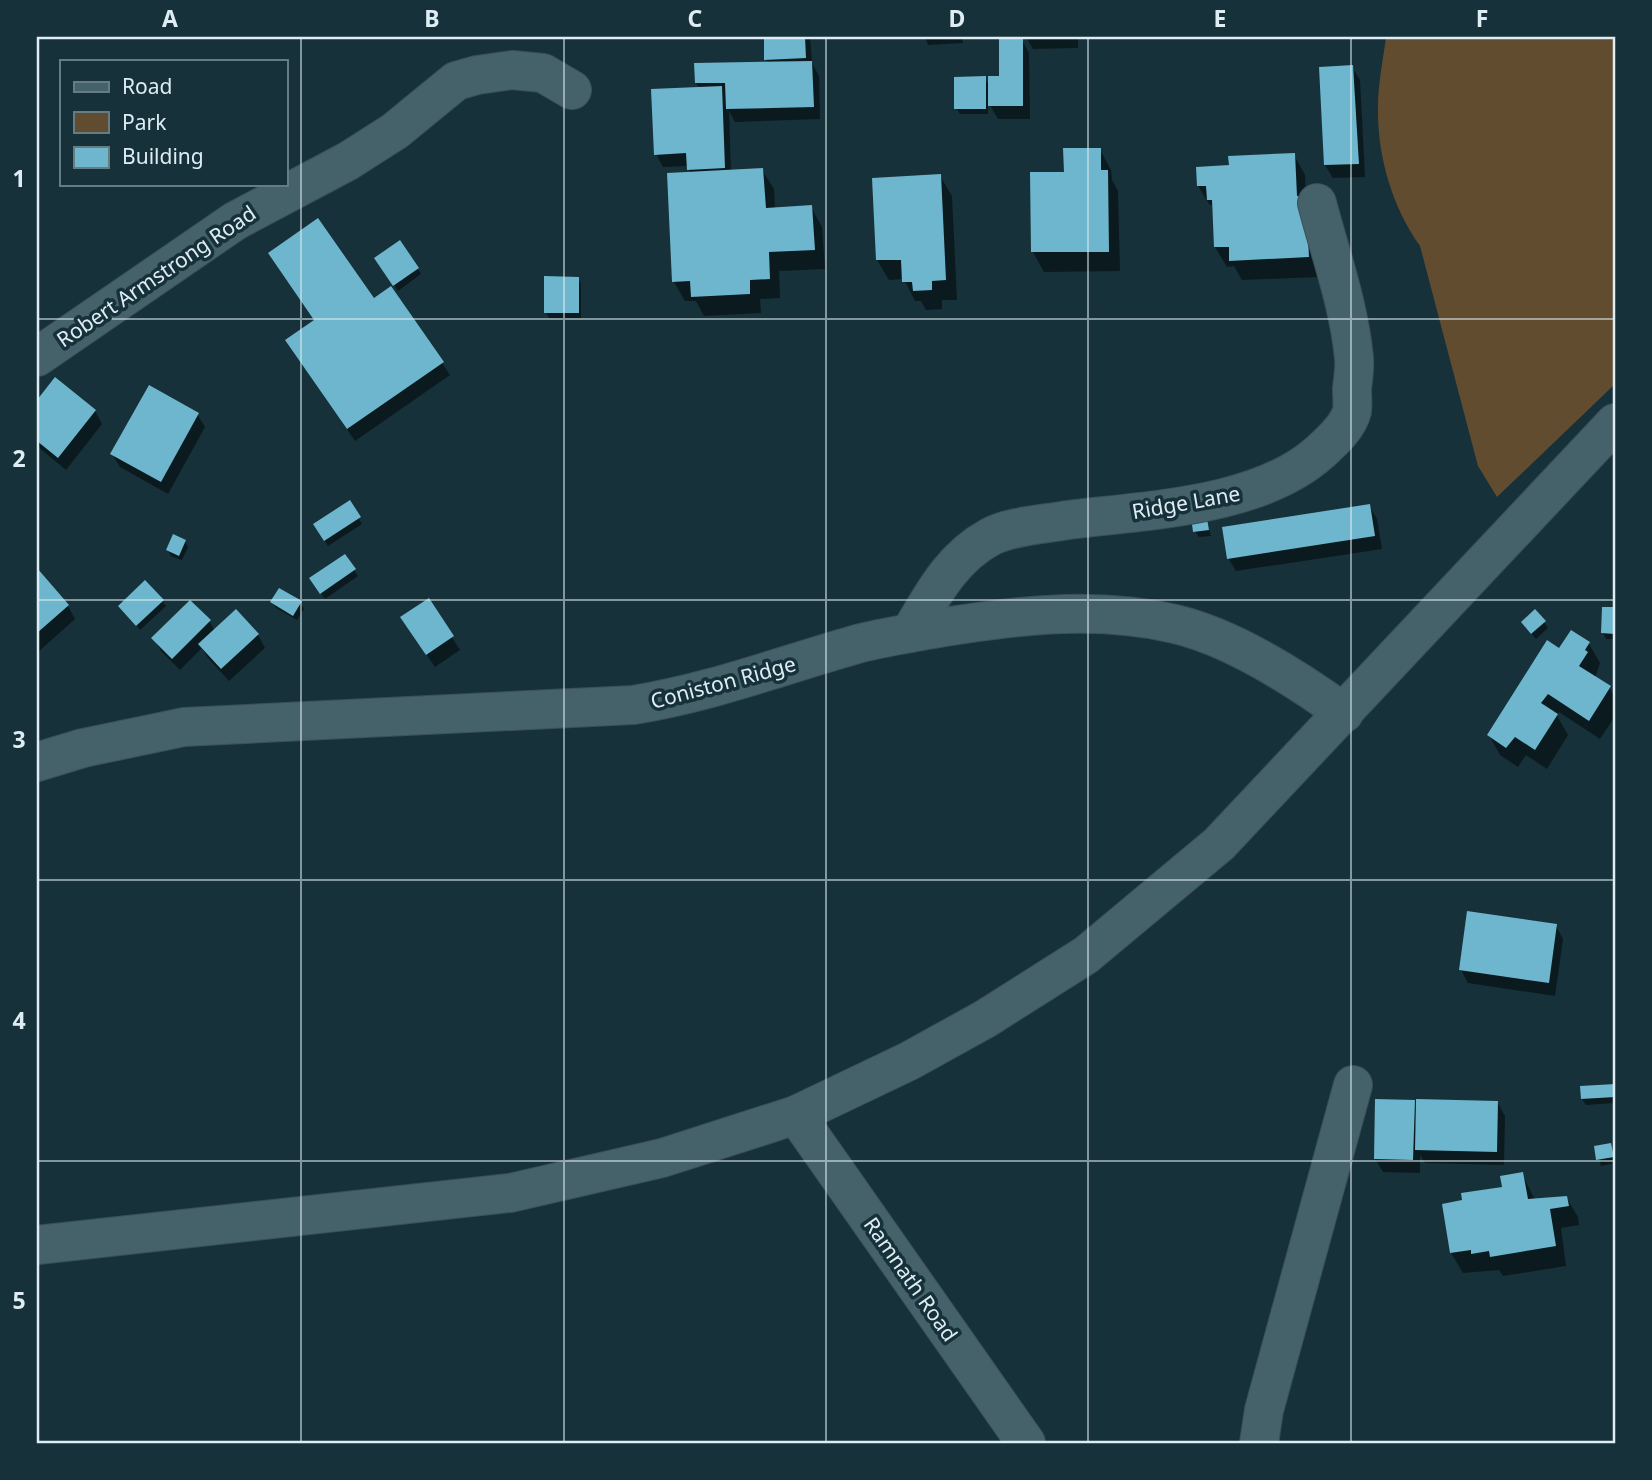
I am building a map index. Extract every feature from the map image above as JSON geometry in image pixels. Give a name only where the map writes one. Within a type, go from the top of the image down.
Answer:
[{"type":"street","name":"Robert Armstrong Road","points":[[37,357],[235,220],[348,161],[395,131],[456,81],[512,70],[543,74],[572,90]]},
{"type":"street","name":"Ridge Lane","points":[[910,633],[950,570],[970,550],[993,535],[1037,525],[1206,502],[1258,488],[1286,477],[1312,460],[1337,438],[1352,412],[1354,360],[1348,317],[1317,203]]},
{"type":"street","points":[[37,1245],[510,1193],[662,1158],[796,1115],[909,1061],[985,1019],[1086,955],[1220,844],[1615,423]]},
{"type":"street","name":"Coniston Ridge","points":[[37,762],[83,748],[184,727],[633,705],[705,691],[857,644],[910,633],[1005,618],[1080,613],[1117,614],[1177,624],[1235,646],[1305,685],[1344,713]]},
{"type":"street","points":[[1259,1443],[1264,1410],[1353,1085]]},
{"type":"street","name":"Ramnath Road","points":[[796,1115],[1026,1443]]},
{"type":"green space","points":[[1386,37],[1615,37],[1615,384],[1497,497],[1478,466],[1420,246],[1401,215],[1383,162],[1378,107]]},
{"type":"building","points":[[764,37],[805,37],[806,58],[764,60]]},
{"type":"building","points":[[999,38],[1023,38],[1023,106],[988,106],[988,76],[999,76]]},
{"type":"building","points":[[812,61],[814,107],[726,109],[725,83],[695,83],[694,63]]},
{"type":"building","points":[[1353,65],[1359,164],[1324,165],[1319,67]]},
{"type":"building","points":[[986,76],[986,109],[954,109],[954,77]]},
{"type":"building","points":[[722,86],[725,168],[687,170],[686,153],[654,155],[651,89]]},
{"type":"building","points":[[1063,148],[1101,148],[1101,170],[1108,170],[1109,252],[1031,252],[1030,172],[1064,172]]},
{"type":"building","points":[[1295,153],[1297,196],[1306,196],[1309,257],[1229,261],[1229,247],[1214,247],[1212,200],[1207,200],[1206,186],[1197,186],[1196,167],[1229,165],[1228,156]]},
{"type":"building","points":[[763,168],[766,208],[812,205],[815,250],[769,252],[770,279],[750,280],[750,294],[691,297],[690,281],[672,282],[667,173]]},
{"type":"building","points":[[941,174],[946,280],[932,281],[932,290],[913,291],[912,282],[902,282],[901,260],[876,260],[872,178]]},
{"type":"building","points":[[318,218],[374,298],[391,286],[444,362],[347,429],[285,340],[314,320],[268,253]]},
{"type":"building","points":[[400,240],[419,268],[393,286],[374,258]]},
{"type":"building","points":[[544,276],[579,277],[579,313],[544,313]]},
{"type":"building","points":[[55,377],[96,410],[58,458],[37,441],[37,400]]},
{"type":"building","points":[[149,385],[199,413],[161,482],[110,454]]},
{"type":"building","points":[[350,500],[361,517],[324,541],[313,524]]},
{"type":"building","points":[[1370,504],[1375,536],[1227,559],[1222,527]]},
{"type":"building","points":[[1206,513],[1209,530],[1193,532],[1191,516]]},
{"type":"building","points":[[173,534],[186,540],[179,556],[166,550]]},
{"type":"building","points":[[345,554],[356,569],[320,594],[309,578]]},
{"type":"building","points":[[37,568],[69,605],[37,633]]},
{"type":"building","points":[[145,580],[164,600],[136,626],[118,606]]},
{"type":"building","points":[[279,588],[302,601],[293,616],[270,602]]},
{"type":"building","points":[[429,598],[454,636],[426,655],[400,617]]},
{"type":"building","points":[[190,600],[211,620],[172,659],[151,638]]},
{"type":"building","points":[[1602,607],[1615,607],[1615,634],[1601,633]]},
{"type":"building","points":[[236,609],[259,634],[221,669],[198,644]]},
{"type":"building","points":[[1535,609],[1546,621],[1531,634],[1521,622]]},
{"type":"building","points":[[1571,630],[1590,642],[1585,650],[1588,652],[1579,666],[1611,686],[1589,721],[1548,694],[1541,703],[1558,714],[1535,750],[1515,737],[1506,748],[1487,735],[1547,640],[1559,648]]},
{"type":"building","points":[[1467,911],[1557,924],[1549,983],[1459,970]]},
{"type":"building","points":[[1615,1084],[1615,1097],[1581,1099],[1580,1086]]},
{"type":"building","points":[[1375,1099],[1415,1100],[1413,1160],[1374,1159]]},
{"type":"building","points":[[1416,1099],[1498,1101],[1497,1152],[1415,1150]]},
{"type":"building","points":[[1611,1143],[1614,1157],[1596,1160],[1594,1146]]},
{"type":"building","points":[[1523,1172],[1528,1199],[1567,1196],[1569,1206],[1550,1209],[1556,1246],[1490,1257],[1489,1251],[1450,1253],[1442,1204],[1462,1200],[1461,1193],[1502,1187],[1500,1176]]}]
